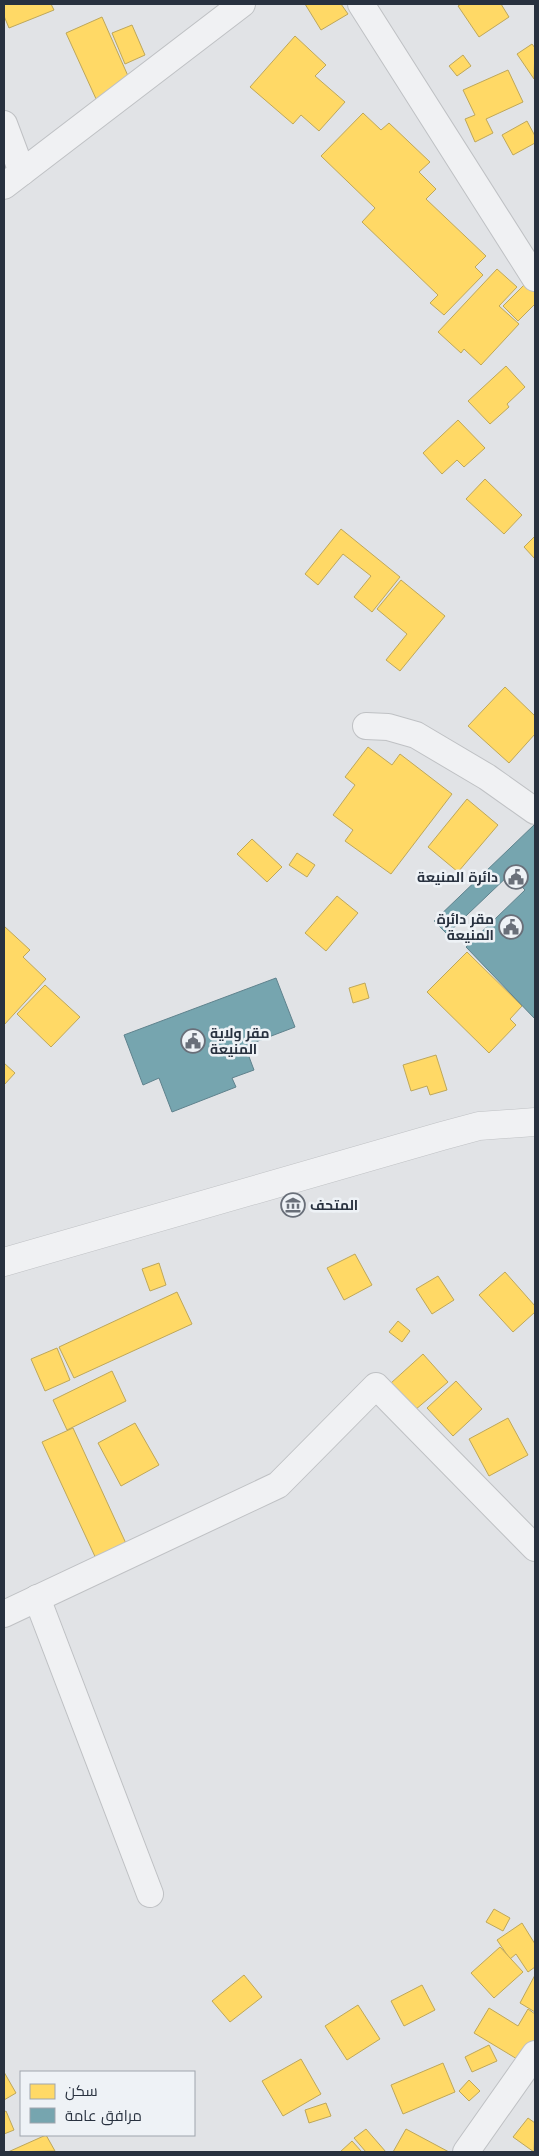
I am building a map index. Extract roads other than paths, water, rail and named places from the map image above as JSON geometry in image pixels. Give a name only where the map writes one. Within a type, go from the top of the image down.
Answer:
[{"type":"street","points":[[4,124],[13,179],[242,4]]},
{"type":"street","points":[[361,4],[535,278]]},
{"type":"street","points":[[366,726],[388,728],[416,735],[487,777],[535,811]]},
{"type":"street","points":[[4,1262],[479,1126],[535,1122]]},
{"type":"street","points":[[4,1614],[278,1484],[376,1386],[535,1548]]},
{"type":"street","points":[[37,1598],[150,1894]]},
{"type":"street","points":[[466,2152],[535,2054]]},
{"type":"place","name":"دائرة المنيعة","points":[[516,877]]},
{"type":"place","name":"مقر دائرة المنيعة","points":[[511,927]]},
{"type":"place","name":"مقر ولاية المنيعة","points":[[193,1041]]},
{"type":"place","name":"المتحف","points":[[293,1205]]}]
